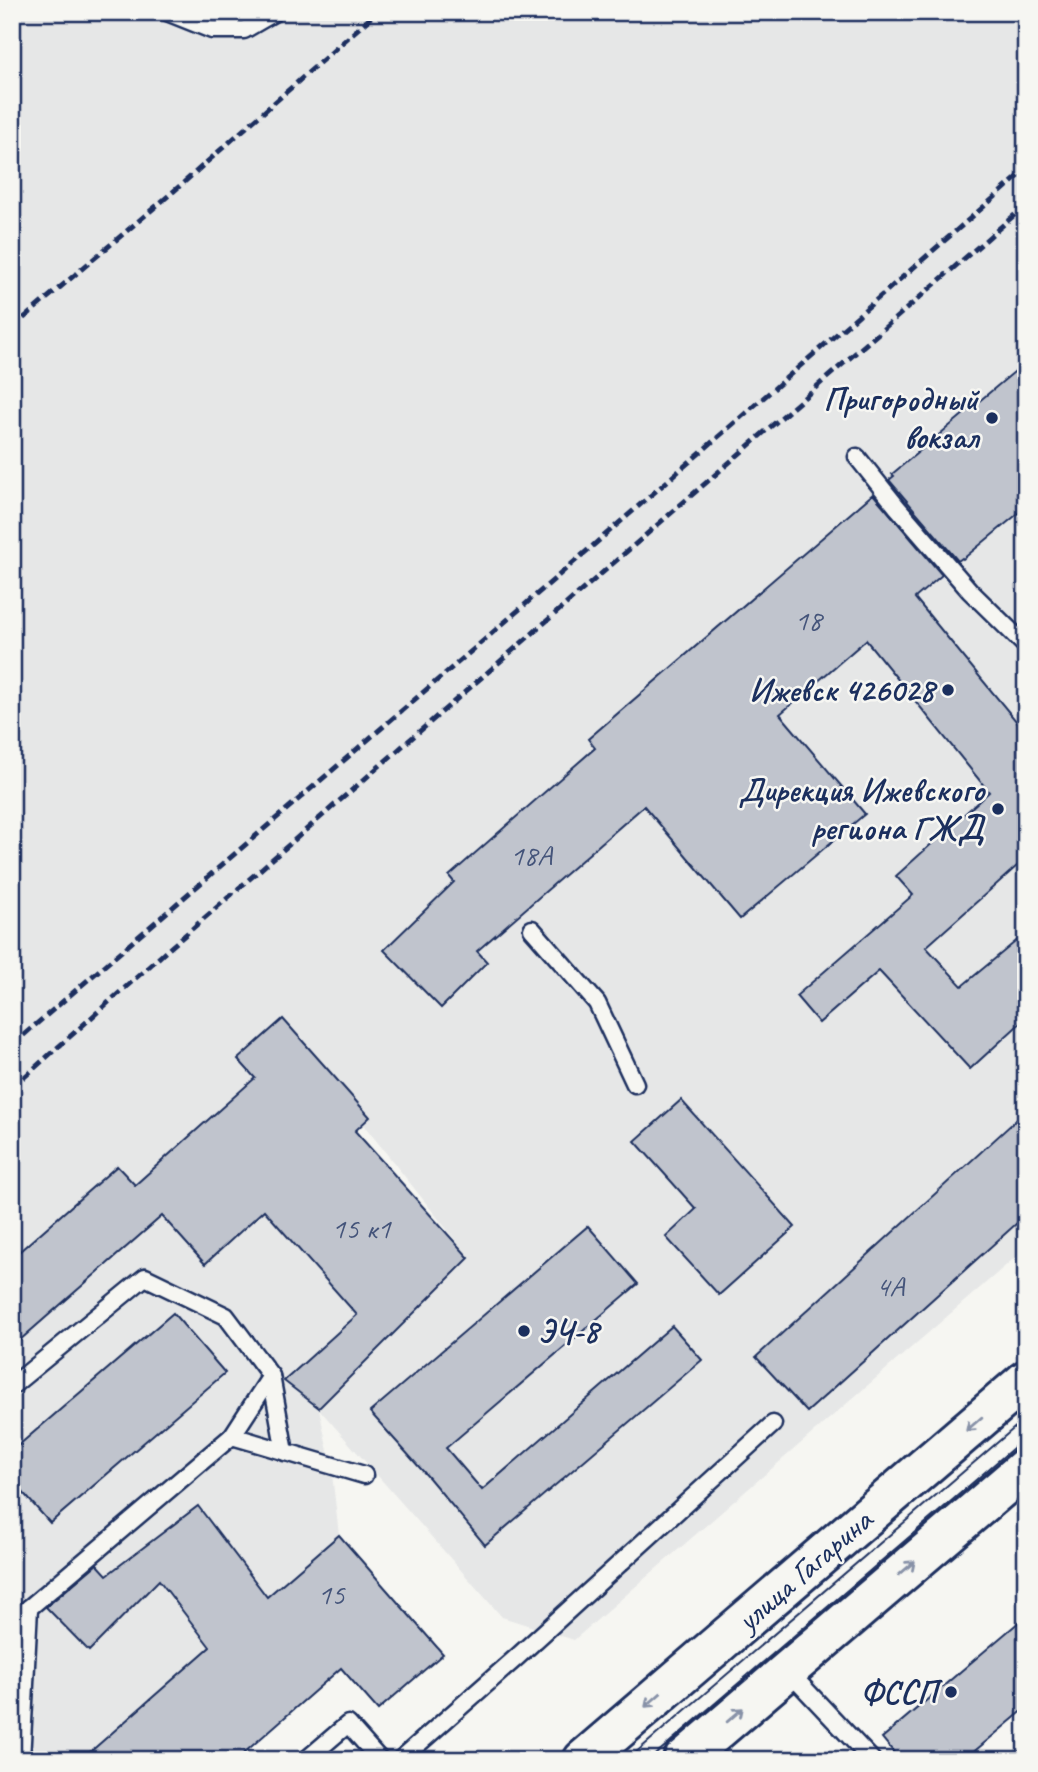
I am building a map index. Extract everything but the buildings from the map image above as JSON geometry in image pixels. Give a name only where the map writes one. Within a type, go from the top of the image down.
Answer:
[{"type":"main road","name":"улица Гагарина","points":[[583,1760],[1026,1380]]},
{"type":"main road","name":"улица Гагарина","points":[[683,1760],[1026,1466]]},
{"type":"lane","points":[[167,12],[212,30],[244,30],[275,12]]},
{"type":"lane","points":[[857,457],[971,591],[1026,646]]},
{"type":"lane","points":[[532,929],[597,1003],[635,1084]]},
{"type":"lane","points":[[12,1386],[145,1277],[226,1316],[271,1376],[285,1451]]},
{"type":"lane","points":[[12,1623],[232,1436],[271,1376]]},
{"type":"lane","points":[[400,1760],[773,1424]]},
{"type":"lane","points":[[232,1436],[364,1475]]},
{"type":"lane","points":[[21,1760],[29,1608]]},
{"type":"lane","points":[[787,1670],[872,1760]]},
{"type":"lane","points":[[306,1760],[348,1724],[380,1760]]},
{"type":"shaded area","points":[[12,12],[1026,12],[1026,1248],[574,1640],[502,1617],[319,1409],[331,1465],[339,1535],[443,1654],[378,1710],[341,1669],[236,1760],[12,1760]],"holes":[[[363,1124],[460,1246],[356,1131]]]},
{"type":"tram line","points":[[627,1760],[1026,1418]]},
{"type":"tram line","points":[[649,1760],[1026,1437]]},
{"type":"railway","points":[[12,328],[174,191],[377,12]]},
{"type":"railway","points":[[12,1045],[1026,170]]},
{"type":"railway","points":[[12,1088],[1026,205]]},
{"type":"place","name":"Пригородный вокзал","points":[[992,418]]},
{"type":"place","name":"Ижевск 426028","points":[[948,690]]},
{"type":"place","name":"Дирекция Ижевского региона ГЖД","points":[[998,809]]},
{"type":"place","name":"ЭЧ-8","points":[[524,1331]]},
{"type":"place","name":"ФССП","points":[[951,1692]]}]
